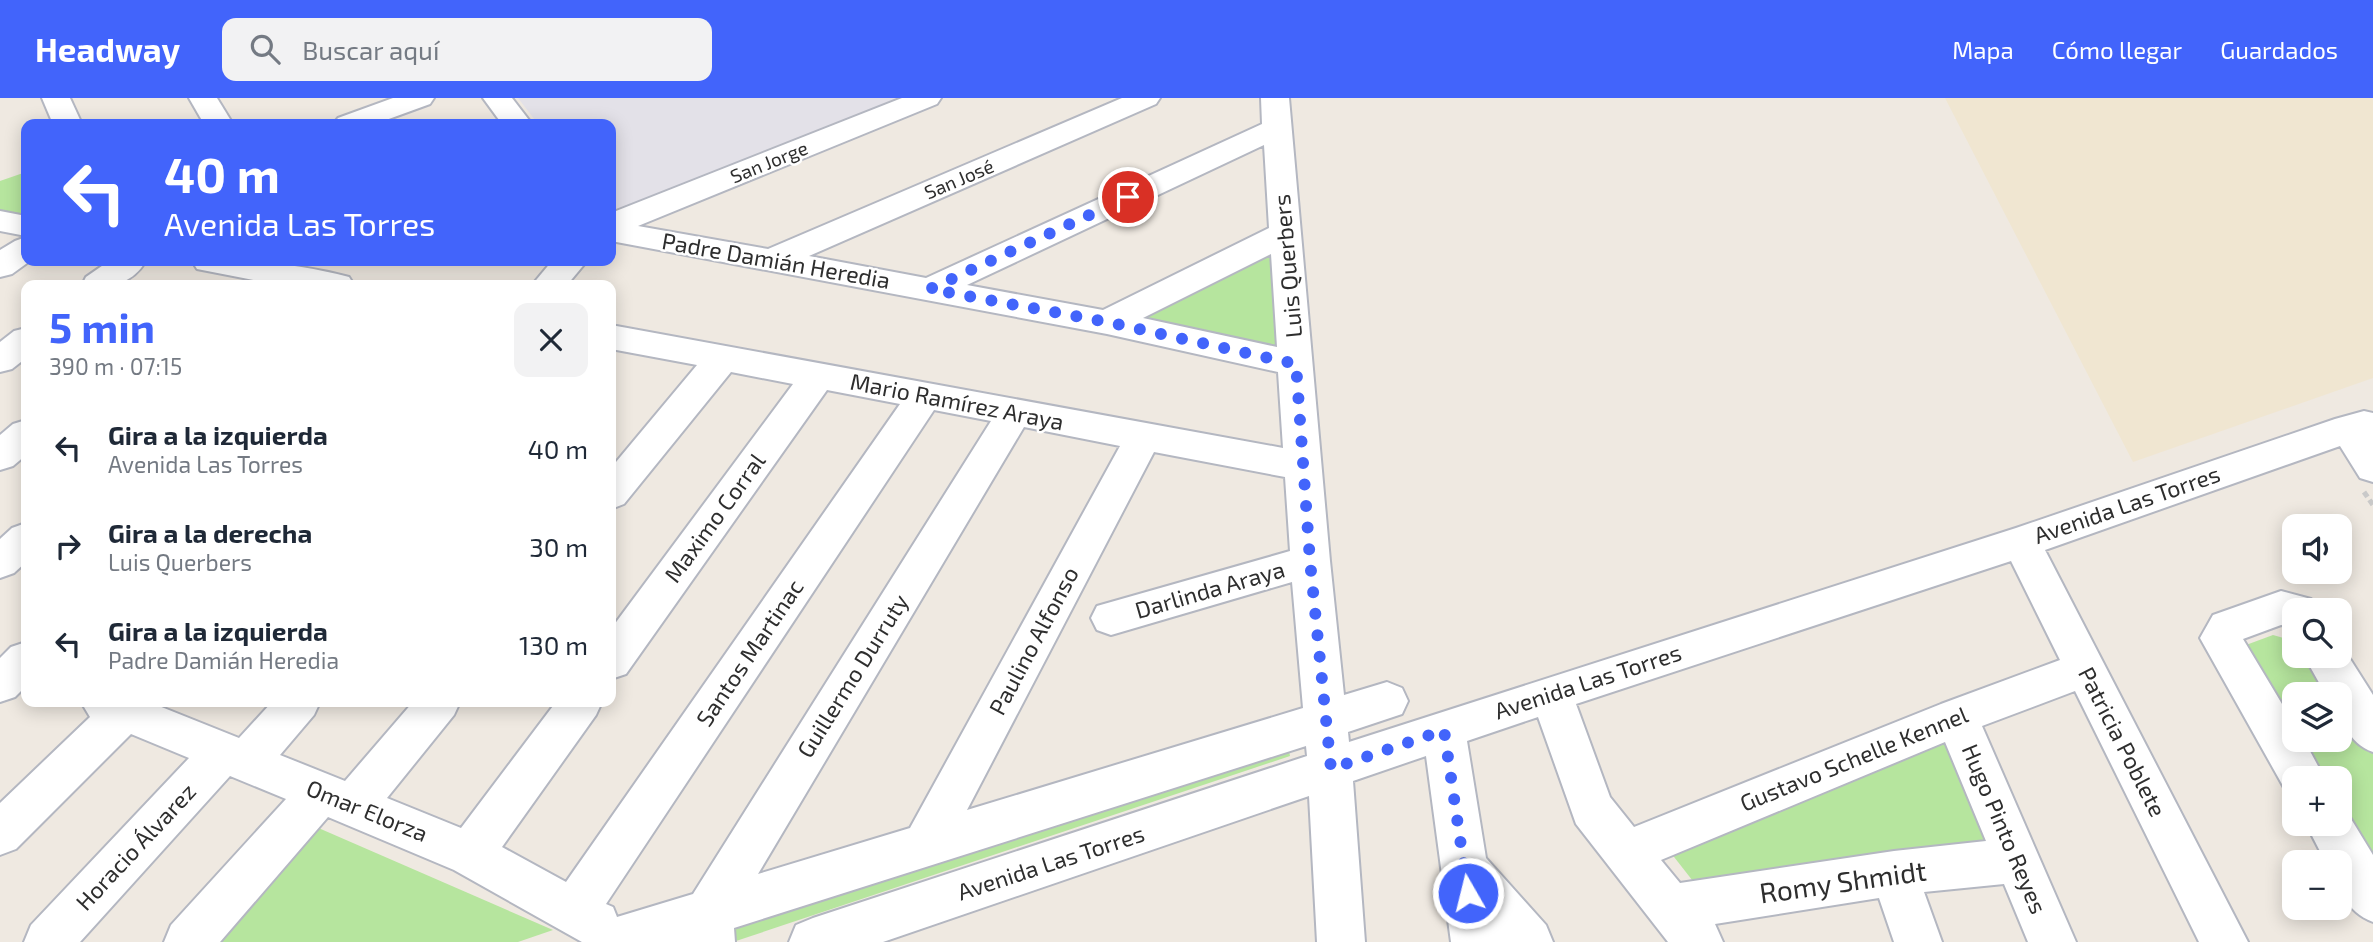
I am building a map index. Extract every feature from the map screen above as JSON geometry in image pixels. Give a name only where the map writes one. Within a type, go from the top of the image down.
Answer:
[{"type":"street","points":[[56,98],[65,119]]},
{"type":"street","points":[[203,98],[215,119]]},
{"type":"street","points":[[358,116],[420,98]]},
{"type":"street","points":[[497,98],[513,119]]},
{"type":"street","name":"San Jorge","points":[[616,226],[927,98]]},
{"type":"street","name":"San José","points":[[772,260],[1146,98]]},
{"type":"street","points":[[930,289],[1276,113]]},
{"type":"street","name":"Luis Querbers","points":[[1276,113],[1310,561],[1331,769],[1340,942]]},
{"type":"street","points":[[0,221],[21,225]]},
{"type":"street","name":"Padre Damián Heredia","points":[[616,229],[1107,322],[1296,364]]},
{"type":"street","points":[[1107,322],[1286,233]]},
{"type":"street","points":[[0,266],[21,251]]},
{"type":"street","points":[[105,280],[123,266]]},
{"type":"street","points":[[553,280],[566,266]]},
{"type":"street","points":[[214,270],[293,280]]},
{"type":"street","name":"Mario Ramírez Araya","points":[[616,343],[723,358],[1303,466]]},
{"type":"street","points":[[0,360],[21,344]]},
{"type":"street","points":[[616,488],[723,358]]},
{"type":"street","name":"Maximo Corral","points":[[616,654],[818,376]]},
{"type":"street","name":"Santos Martinac","points":[[574,910],[925,396]]},
{"type":"street","name":"Guillermo Durruty","points":[[709,927],[1014,414]]},
{"type":"street","name":"Avenida Las Torres","points":[[813,942],[1551,694],[2021,542],[2356,426],[2373,468]]},
{"type":"street","name":"Paulino Alfonso","points":[[925,845],[1143,437]]},
{"type":"street","points":[[0,456],[21,438]]},
{"type":"street","name":"Patricia Poblete","points":[[2021,542],[2224,942]]},
{"type":"street","points":[[0,562],[21,543]]},
{"type":"street","name":"Darlinda Araya","points":[[1111,618],[1310,561]]},
{"type":"street","points":[[2282,608],[2227,627],[2221,638],[2295,766]]},
{"type":"street","points":[[2332,668],[2373,733]]},
{"type":"street","name":"Gustavo Schelle Kennel","points":[[1625,853],[1956,717],[2085,669]]},
{"type":"street","points":[[1551,694],[1592,809],[1699,942]]},
{"type":"street","points":[[617,942],[709,927],[925,845],[1387,701]]},
{"type":"street","points":[[0,834],[118,707]]},
{"type":"street","name":"Omar Elorza","points":[[124,707],[235,757],[470,854],[574,910],[617,942]]},
{"type":"street","name":"Horacio Álvarez","points":[[48,942],[235,757],[293,707]]},
{"type":"street","points":[[188,942],[434,707]]},
{"type":"street","points":[[470,854],[577,707]]},
{"type":"street","name":"Hugo Pinto Reyes","points":[[1956,717],[2052,942]]},
{"type":"street","points":[[1444,730],[1475,942]]},
{"type":"street","points":[[2336,836],[2373,899]]},
{"type":"street","name":"Romy Shmidt","points":[[1669,908],[1894,873],[2017,859]]},
{"type":"street","points":[[1464,868],[1529,942]]},
{"type":"street","points":[[1894,873],[1918,942]]},
{"type":"shaded area","points":[[518,98],[898,98],[616,211],[616,119],[534,119]]},
{"type":"shaded area","points":[[1945,98],[2373,98],[2373,378],[2133,462]]},
{"type":"green space","points":[[21,174],[21,222],[0,217],[0,181]]},
{"type":"green space","points":[[1269,250],[1280,352],[1131,320]]},
{"type":"green space","points":[[2273,635],[2282,638],[2282,668],[2318,668],[2327,682],[2282,682],[2282,715],[2255,671],[2246,645]]},
{"type":"green space","points":[[2352,719],[2373,751],[2373,863],[2352,829],[2352,766],[2313,766],[2305,752],[2352,752]]},
{"type":"green space","points":[[1967,720],[2025,852],[1696,885],[1660,839]]},
{"type":"green space","points":[[1287,739],[1290,756],[733,942],[726,922]]},
{"type":"green space","points":[[307,823],[553,930],[518,942],[201,942]]},
{"type":"route","points":[[1128,197],[930,289],[1107,322],[1296,364],[1310,561],[1331,769],[1444,730],[1468,893]]}]
